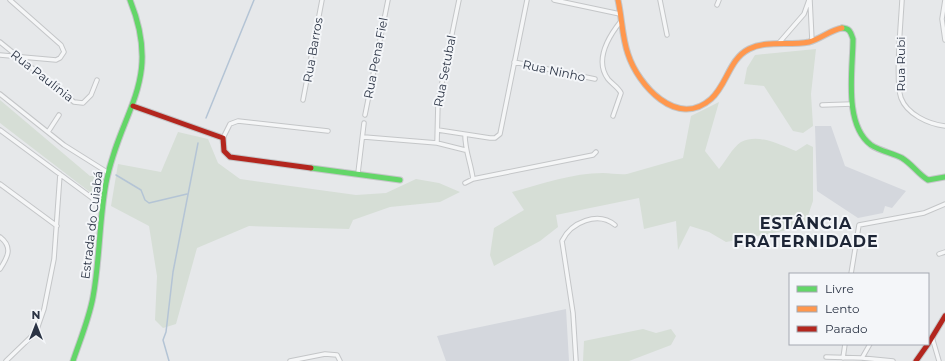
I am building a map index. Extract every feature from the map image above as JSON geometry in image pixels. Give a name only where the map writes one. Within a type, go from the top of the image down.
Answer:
[{"type":"street","points":[[0,55],[56,60],[63,55],[63,48],[10,0]]},
{"type":"street","name":"Estrada do Cuiabá","points":[[73,361],[90,311],[96,273],[107,172],[110,161],[133,106],[142,72],[143,47],[141,28],[130,0]]},
{"type":"street","name":"Rua Barros","points":[[303,100],[322,0]]},
{"type":"street","name":"Rua Pena Fiel","points":[[365,115],[388,0]]},
{"type":"street","name":"Rua Setubal","points":[[437,143],[438,102],[459,0]]},
{"type":"street","points":[[438,130],[495,138],[500,134],[504,107],[527,0]]},
{"type":"street","points":[[554,0],[620,14]]},
{"type":"street","points":[[618,0],[628,55],[639,74],[666,103],[679,110],[696,108],[709,101],[725,82],[737,58],[748,48],[778,44],[790,45],[812,41],[842,27],[846,28],[851,32],[853,45],[852,104],[860,132],[871,145],[901,158],[928,180],[945,177]]},
{"type":"street","points":[[660,0],[666,35]]},
{"type":"street","points":[[717,5],[719,0]]},
{"type":"street","points":[[810,0],[812,41]]},
{"type":"street","points":[[778,44],[804,14],[810,0]]},
{"type":"street","name":"Rua Rubi","points":[[902,0],[899,78],[900,96],[908,110],[915,115],[936,125],[945,126]]},
{"type":"street","points":[[945,0],[942,19],[945,40]]},
{"type":"street","points":[[613,116],[621,93],[607,77],[604,51],[610,35],[621,21]]},
{"type":"street","name":"Rua Paulínia","points":[[0,42],[64,96],[78,104],[87,101],[97,80]]},
{"type":"street","name":"Rua Ninho","points":[[514,62],[595,80]]},
{"type":"street","points":[[0,94],[73,151],[107,172]]},
{"type":"street","points":[[822,105],[852,104]]},
{"type":"street","points":[[133,106],[223,138]]},
{"type":"street","points":[[48,132],[59,115]]},
{"type":"street","points":[[328,131],[238,121],[230,124],[223,138],[222,146],[225,155],[237,159],[358,173],[400,180]]},
{"type":"street","points":[[358,173],[364,137],[364,123]]},
{"type":"street","points":[[0,130],[103,206]]},
{"type":"street","points":[[465,134],[465,150],[470,161],[474,180]]},
{"type":"street","points":[[364,137],[437,143],[465,150]]},
{"type":"street","points":[[465,183],[564,162],[593,155],[596,152]]},
{"type":"street","points":[[6,361],[36,332],[40,320],[51,274],[57,226],[60,174]]},
{"type":"street","points":[[0,184],[57,226]]},
{"type":"street","points":[[851,273],[859,225],[924,213],[945,204]]},
{"type":"street","points":[[576,361],[573,318],[562,241],[574,228],[590,219],[604,218],[615,225]]},
{"type":"street","points":[[0,237],[6,241],[9,251],[8,257],[0,269]]},
{"type":"street","points":[[939,254],[945,252]]},
{"type":"street","points":[[929,342],[945,316]]},
{"type":"street","points":[[932,337],[939,361]]},
{"type":"street","points":[[843,358],[845,345]]},
{"type":"street","points":[[862,358],[869,345]]},
{"type":"street","points":[[916,361],[927,345]]},
{"type":"street","points":[[290,361],[325,354],[337,355],[340,361]]},
{"type":"street","points":[[826,358],[862,358],[893,361]]},
{"type":"shaded area","points":[[816,49],[811,94],[813,126],[803,133],[793,131],[764,86],[744,84],[747,68],[755,55]]},
{"type":"shaded area","points":[[0,100],[90,176],[99,176],[95,196],[0,123]]},
{"type":"shaded area","points":[[719,102],[705,151],[719,169],[732,151],[741,142],[748,140],[762,139],[796,151],[807,144],[813,147],[813,201],[804,227],[726,242],[709,232],[690,226],[678,250],[676,221],[644,229],[639,198],[556,215],[558,227],[540,241],[494,266],[490,255],[494,228],[524,210],[512,192],[557,180],[592,173],[627,174],[683,158],[691,116]]},
{"type":"shaded area","points":[[815,126],[831,126],[845,166],[906,191],[892,208],[885,206],[883,213],[858,218],[817,191]]},
{"type":"shaded area","points":[[178,132],[208,139],[218,163],[240,179],[356,195],[386,193],[416,179],[439,183],[460,192],[440,202],[390,207],[353,220],[349,229],[249,226],[197,248],[176,324],[163,328],[155,320],[157,276],[149,226],[111,206],[118,164],[161,172]]},
{"type":"shaded area","points":[[566,309],[569,361],[446,361],[437,336]]},
{"type":"shaded area","points":[[643,329],[656,333],[671,329],[676,336],[671,345],[629,361],[583,361],[584,341]]},
{"type":"waterway","points":[[206,118],[254,0]]},
{"type":"waterway","points":[[169,361],[163,340],[166,332],[173,272],[198,143]]},
{"type":"waterway","points":[[116,175],[141,190],[145,200],[149,203],[187,194]]},
{"type":"traffic: fast","points":[[73,361],[87,321],[93,297],[106,183],[112,158],[136,95],[141,75],[142,53],[139,28],[130,0]]},
{"type":"traffic: fast","points":[[842,28],[848,30],[853,39],[851,80],[853,110],[856,124],[862,136],[871,145],[902,158],[928,180],[945,177]]},
{"type":"traffic: fast","points":[[311,168],[400,180]]},
{"type":"traffic: slow","points":[[618,0],[626,48],[633,66],[640,78],[660,99],[672,106],[685,109],[698,107],[711,99],[721,87],[737,59],[742,53],[749,49],[756,46],[771,44],[809,42],[842,28]]},
{"type":"traffic: jam","points":[[133,106],[223,138],[224,151],[230,157],[311,168]]},
{"type":"traffic: jam","points":[[929,342],[945,316]]},
{"type":"traffic: jam","points":[[916,361],[927,345]]},
{"type":"district","name":"ESTÂNCIA FRATERNIDADE","points":[[806,232]]}]
